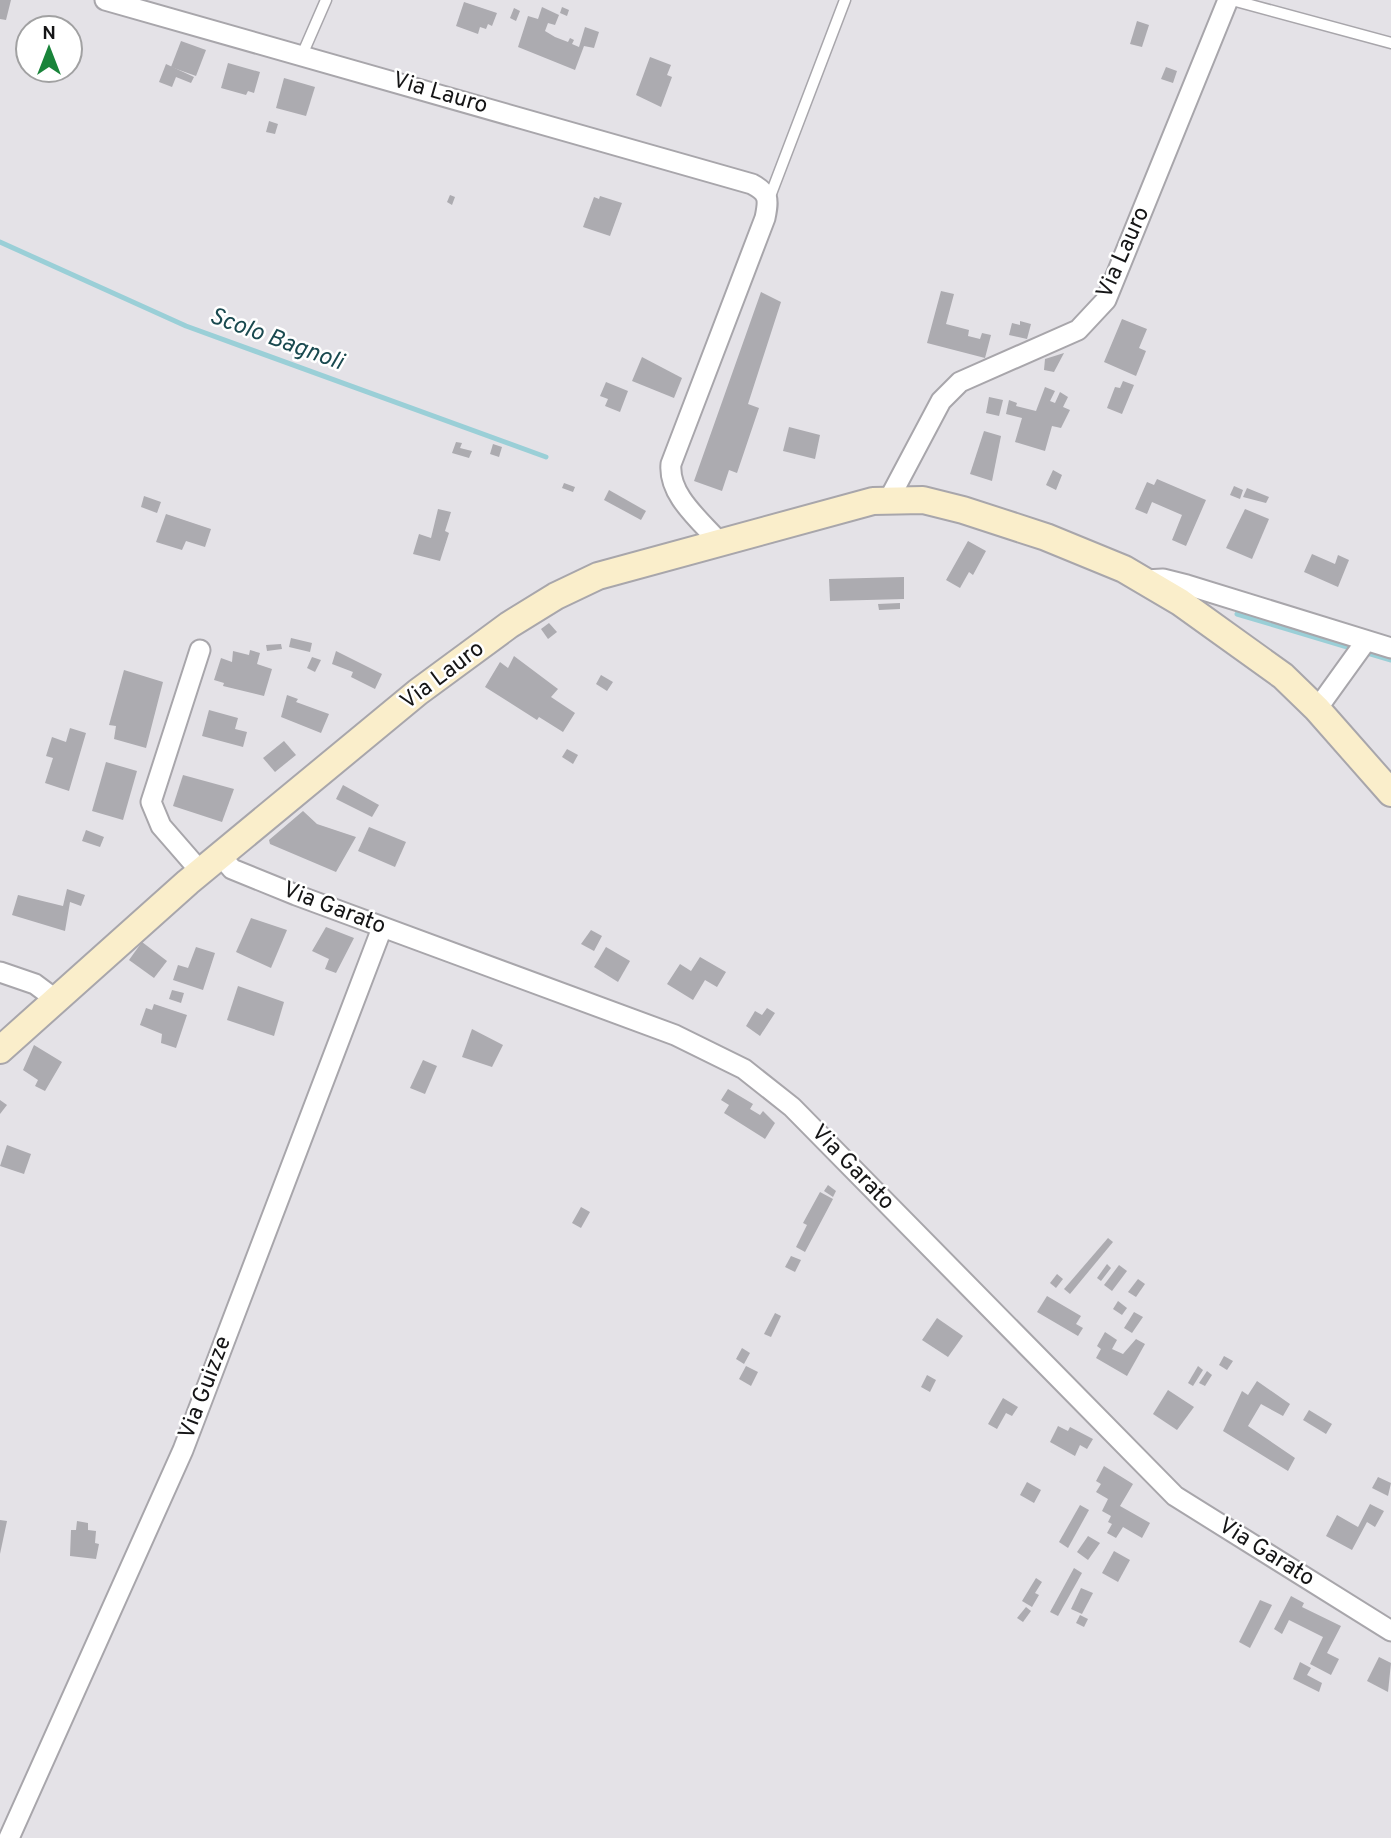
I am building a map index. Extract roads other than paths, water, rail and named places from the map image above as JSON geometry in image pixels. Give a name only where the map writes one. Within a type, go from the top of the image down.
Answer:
[{"type":"street","name":"Via Lauro","points":[[105,0],[752,184],[765,190],[769,200]]},
{"type":"street","name":"Via Lauro","points":[[889,499],[941,401],[960,382],[1079,330],[1106,300],[1230,0]]},
{"type":"street","points":[[720,543],[678,495],[669,479],[671,464],[765,218],[769,200]]},
{"type":"street","name":"Via Lauro","points":[[0,1050],[211,864],[418,692],[544,603],[598,576],[853,505],[889,499],[923,500],[963,510],[1046,537],[1145,580],[1283,676],[1317,709],[1391,793]]},
{"type":"street","name":"Via Lauro","points":[[1145,580],[1163,579],[1187,585],[1391,648]]},
{"type":"street","points":[[1317,709],[1366,641]]},
{"type":"street","points":[[200,650],[151,802],[161,826],[211,864]]},
{"type":"street","name":"Via Garato","points":[[211,864],[232,869],[382,928],[675,1035],[744,1069],[792,1107],[1175,1496],[1391,1631]]},
{"type":"street","name":"Via Guizze","points":[[9,1838],[183,1450],[382,928]]},
{"type":"street","points":[[0,972],[35,984],[55,999]]},
{"type":"lane","points":[[302,55],[326,0]]},
{"type":"lane","points":[[769,200],[845,0]]},
{"type":"lane","points":[[1230,0],[1391,43]]},
{"type":"waterway","name":"Scolo Bagnoli","points":[[0,242],[186,326],[546,457]]},
{"type":"waterway","name":"Scolo Bagnoli","points":[[1237,614],[1354,649]]},
{"type":"waterway","name":"Scolo Bagnoli","points":[[1364,652],[1391,660]]}]
